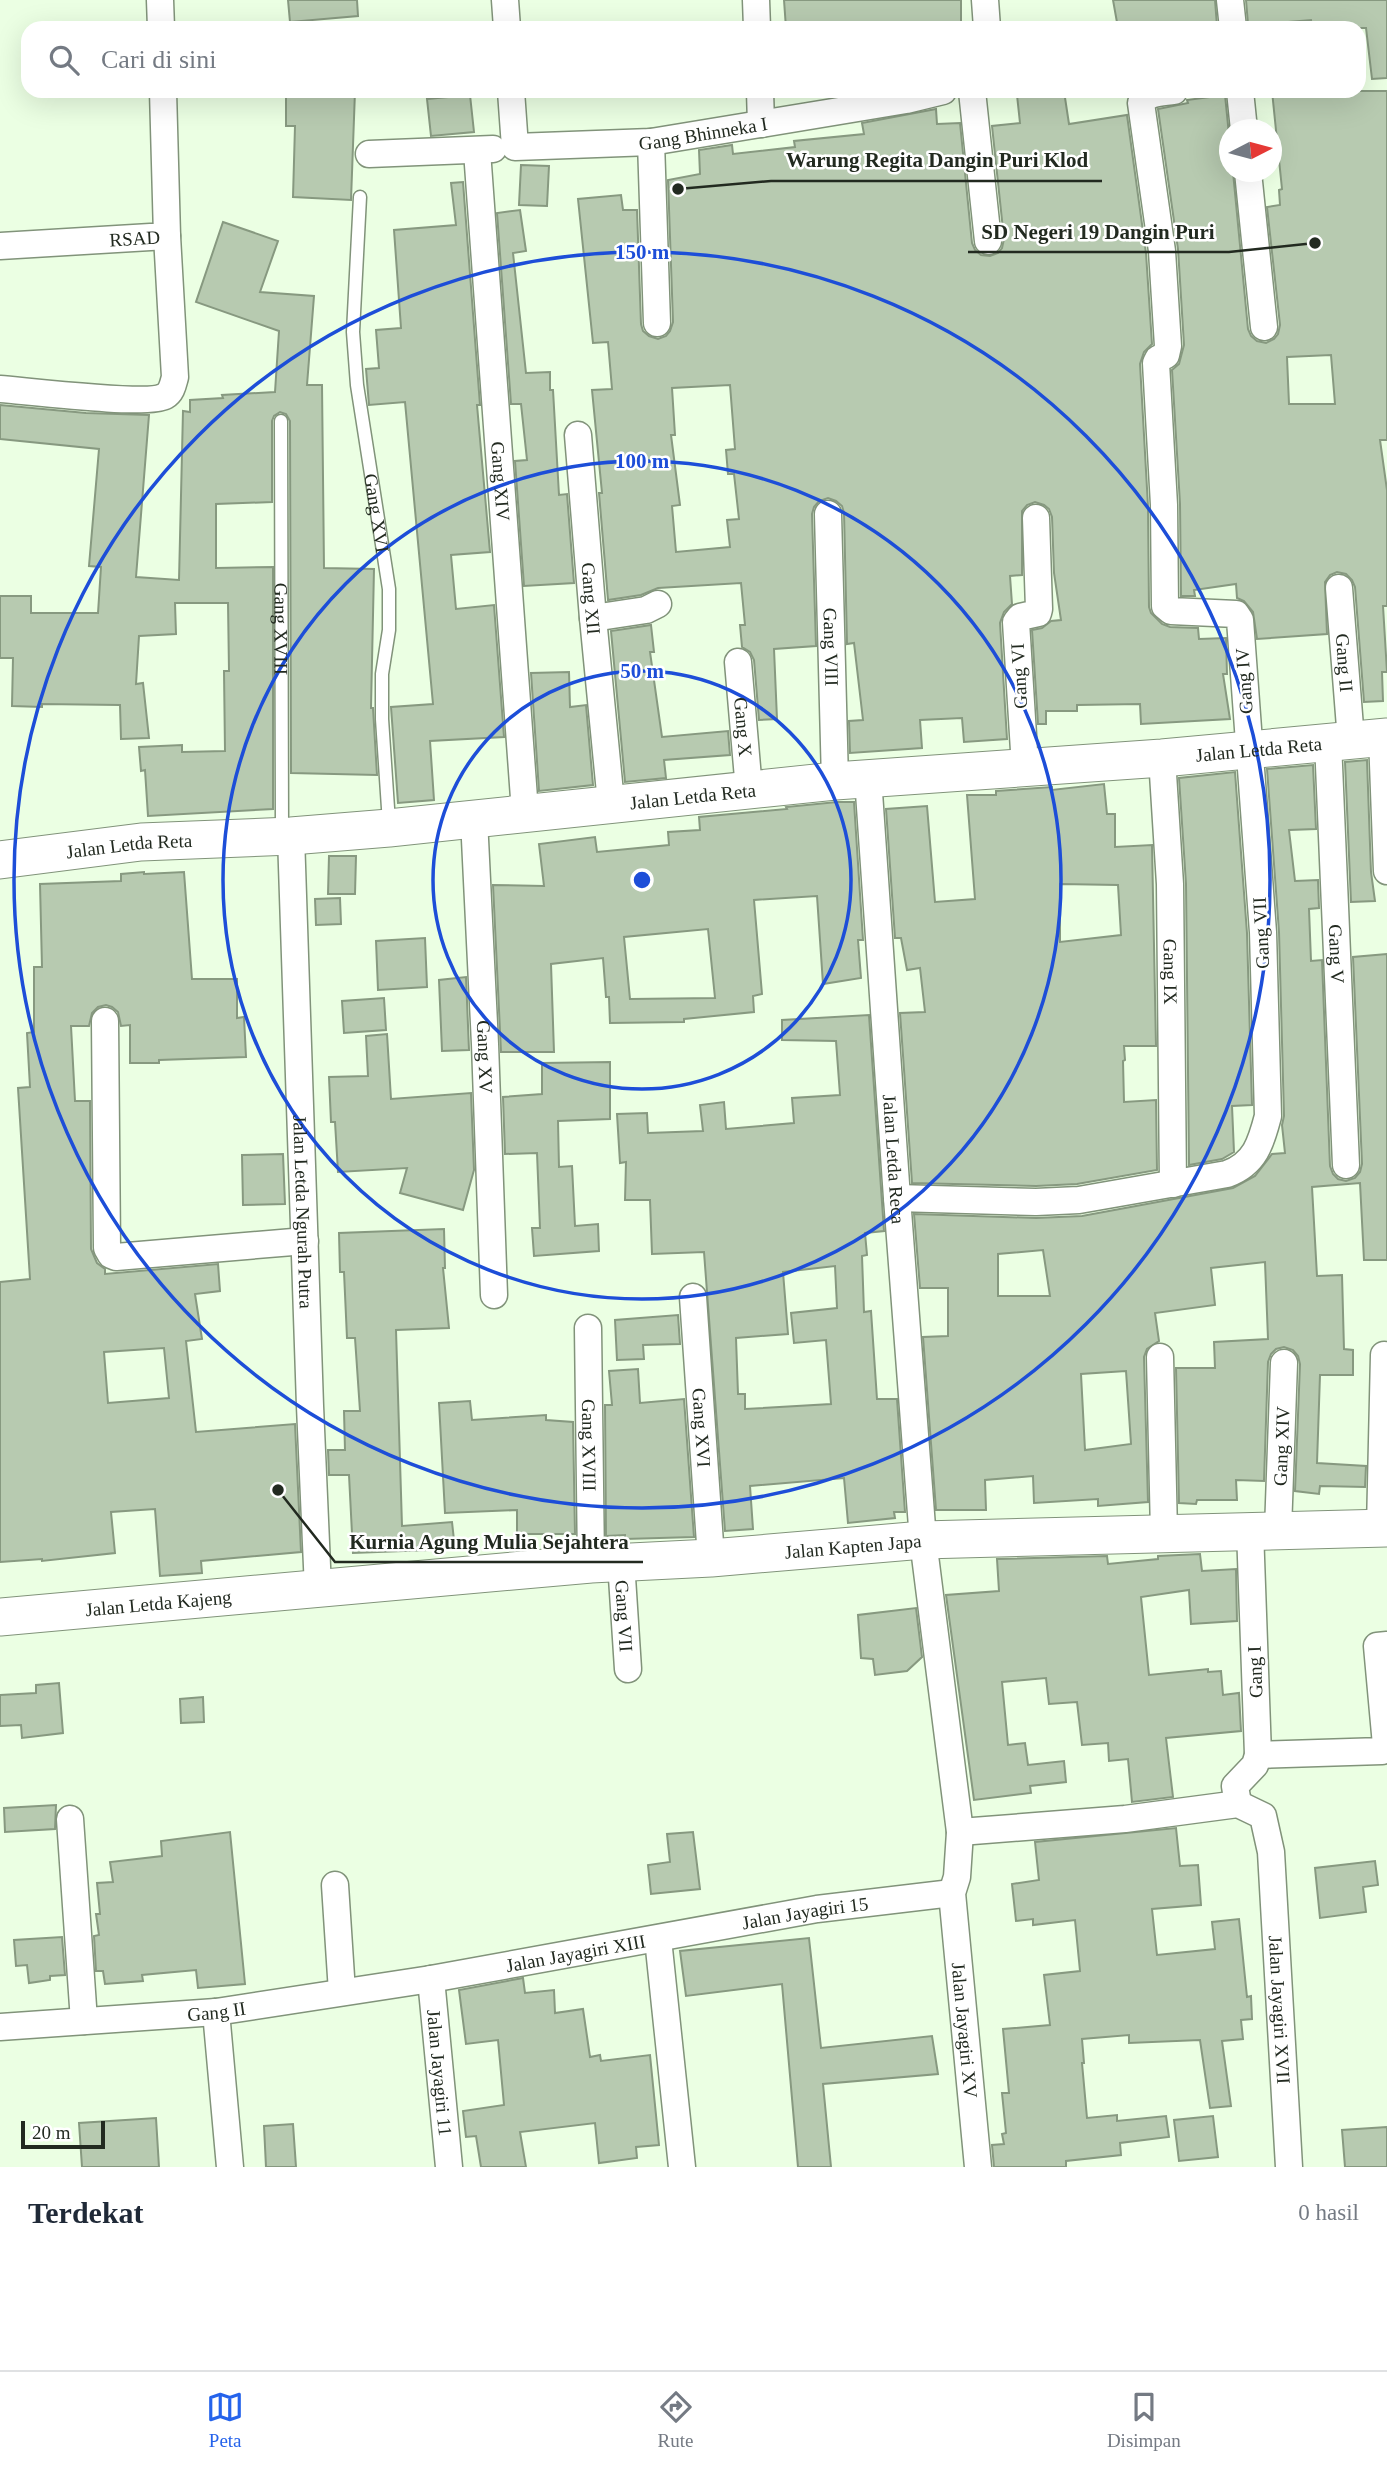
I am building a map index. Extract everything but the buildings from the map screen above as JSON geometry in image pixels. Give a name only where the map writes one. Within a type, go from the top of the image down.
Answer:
[{"type":"street","points":[[160,0],[161,21]]},
{"type":"street","points":[[505,0],[506,21]]},
{"type":"street","points":[[756,0],[757,21]]},
{"type":"street","points":[[985,0],[986,21]]},
{"type":"street","points":[[1230,0],[1232,21]]},
{"type":"street","name":"RSAD","points":[[0,246],[167,236],[163,98]]},
{"type":"street","points":[[512,98],[515,147]]},
{"type":"street","points":[[760,98],[761,124]]},
{"type":"street","name":"Gang Bhinneka I","points":[[369,154],[651,142],[914,98]]},
{"type":"street","points":[[973,98],[988,241]]},
{"type":"street","name":"Gang IV","points":[[1144,98],[1141,103],[1162,251],[1168,346],[1166,355],[1156,363],[1164,505],[1165,606],[1171,611],[1236,614],[1240,620],[1248,749]]},
{"type":"street","points":[[1241,98],[1243,119]]},
{"type":"street","points":[[651,142],[657,323]]},
{"type":"street","name":"Gang XIV","points":[[477,151],[525,812]]},
{"type":"street","points":[[1249,182],[1264,327]]},
{"type":"street","points":[[0,389],[137,400],[163,398],[169,394],[174,377],[172,285],[167,236]]},
{"type":"street","name":"Gang XII","points":[[578,435],[611,803]]},
{"type":"street","name":"Gang VIII","points":[[828,514],[852,779]]},
{"type":"street","name":"Gang VI","points":[[1025,767],[1016,622],[1020,617],[1038,613],[1039,609],[1036,518]]},
{"type":"street","name":"Gang II","points":[[1339,588],[1362,739]]},
{"type":"street","points":[[593,618],[646,610],[658,604]]},
{"type":"street","name":"Gang X","points":[[738,663],[749,790]]},
{"type":"street","points":[[1362,739],[1387,872]]},
{"type":"street","name":"Jalan Letda Reta","points":[[0,860],[141,842],[286,836],[389,828],[852,779],[1162,758],[1362,739]]},
{"type":"street","name":"Gang V","points":[[1346,1165],[1362,739]]},
{"type":"street","name":"Gang VII","points":[[897,1198],[1079,1200],[1236,1171],[1253,1158],[1261,1143],[1268,1116],[1262,932],[1248,749]]},
{"type":"street","name":"Gang IX","points":[[1162,758],[1170,884],[1173,1184]]},
{"type":"street","name":"Jalan Letda Reca","points":[[852,779],[897,1198],[923,1540],[960,1832]]},
{"type":"street","name":"Gang XV","points":[[474,819],[494,1295]]},
{"type":"street","name":"Jalan Letda Ngurah Putra","points":[[286,836],[318,1589]]},
{"type":"street","points":[[105,1021],[107,1248],[111,1255],[116,1257],[305,1241]]},
{"type":"street","name":"Gang XVI","points":[[693,1297],[710,1558]]},
{"type":"street","name":"Gang XVIII","points":[[588,1328],[606,1563]]},
{"type":"street","points":[[1384,1355],[1384,1528]]},
{"type":"street","points":[[1160,1357],[1164,1534]]},
{"type":"street","name":"Gang XIV","points":[[1264,1530],[1284,1363]]},
{"type":"street","name":"Jalan Kapten Japa","points":[[318,1589],[606,1563],[710,1558],[923,1540],[1384,1528]]},
{"type":"street","name":"Gang I","points":[[1258,1755],[1264,1530]]},
{"type":"street","name":"Gang VII","points":[[606,1563],[628,1669]]},
{"type":"street","name":"Jalan Letda Kajeng","points":[[0,1617],[318,1589]]},
{"type":"street","points":[[960,1832],[1125,1819],[1238,1804],[1235,1786],[1255,1765],[1258,1755],[1382,1751],[1386,1745],[1377,1646],[1387,1645]]},
{"type":"street","name":"Jalan Jayagiri XVII","points":[[1238,1804],[1263,1816],[1271,1852],[1289,2167]]},
{"type":"street","points":[[70,1819],[84,2021]]},
{"type":"street","name":"Jalan Jayagiri XV","points":[[960,1832],[957,1877],[951,1893],[978,2167]]},
{"type":"street","points":[[335,1885],[342,1992]]},
{"type":"street","name":"Jalan Jayagiri 15","points":[[658,1939],[817,1909],[951,1893]]},
{"type":"street","name":"Jalan Jayagiri XIII","points":[[431,1979],[658,1939],[682,2167]]},
{"type":"street","name":"Gang II","points":[[0,2027],[216,2012],[431,1979]]},
{"type":"street","name":"Jalan Jayagiri 11","points":[[431,1979],[449,2167]]},
{"type":"street","points":[[216,2012],[230,2167]]},
{"type":"lane","name":"Gang XVI","points":[[360,197],[353,332],[357,385],[389,589],[389,630],[382,674],[389,828]]},
{"type":"lane","name":"Gang XVIII","points":[[281,421],[286,836]]},
{"type":"place","name":"Warung Regita Dangin Puri Klod","points":[[678,189]]},
{"type":"place","name":"SD Negeri 19 Dangin Puri","points":[[1315,243]]},
{"type":"place","name":"Kurnia Agung Mulia Sejahtera","points":[[278,1490]]}]
